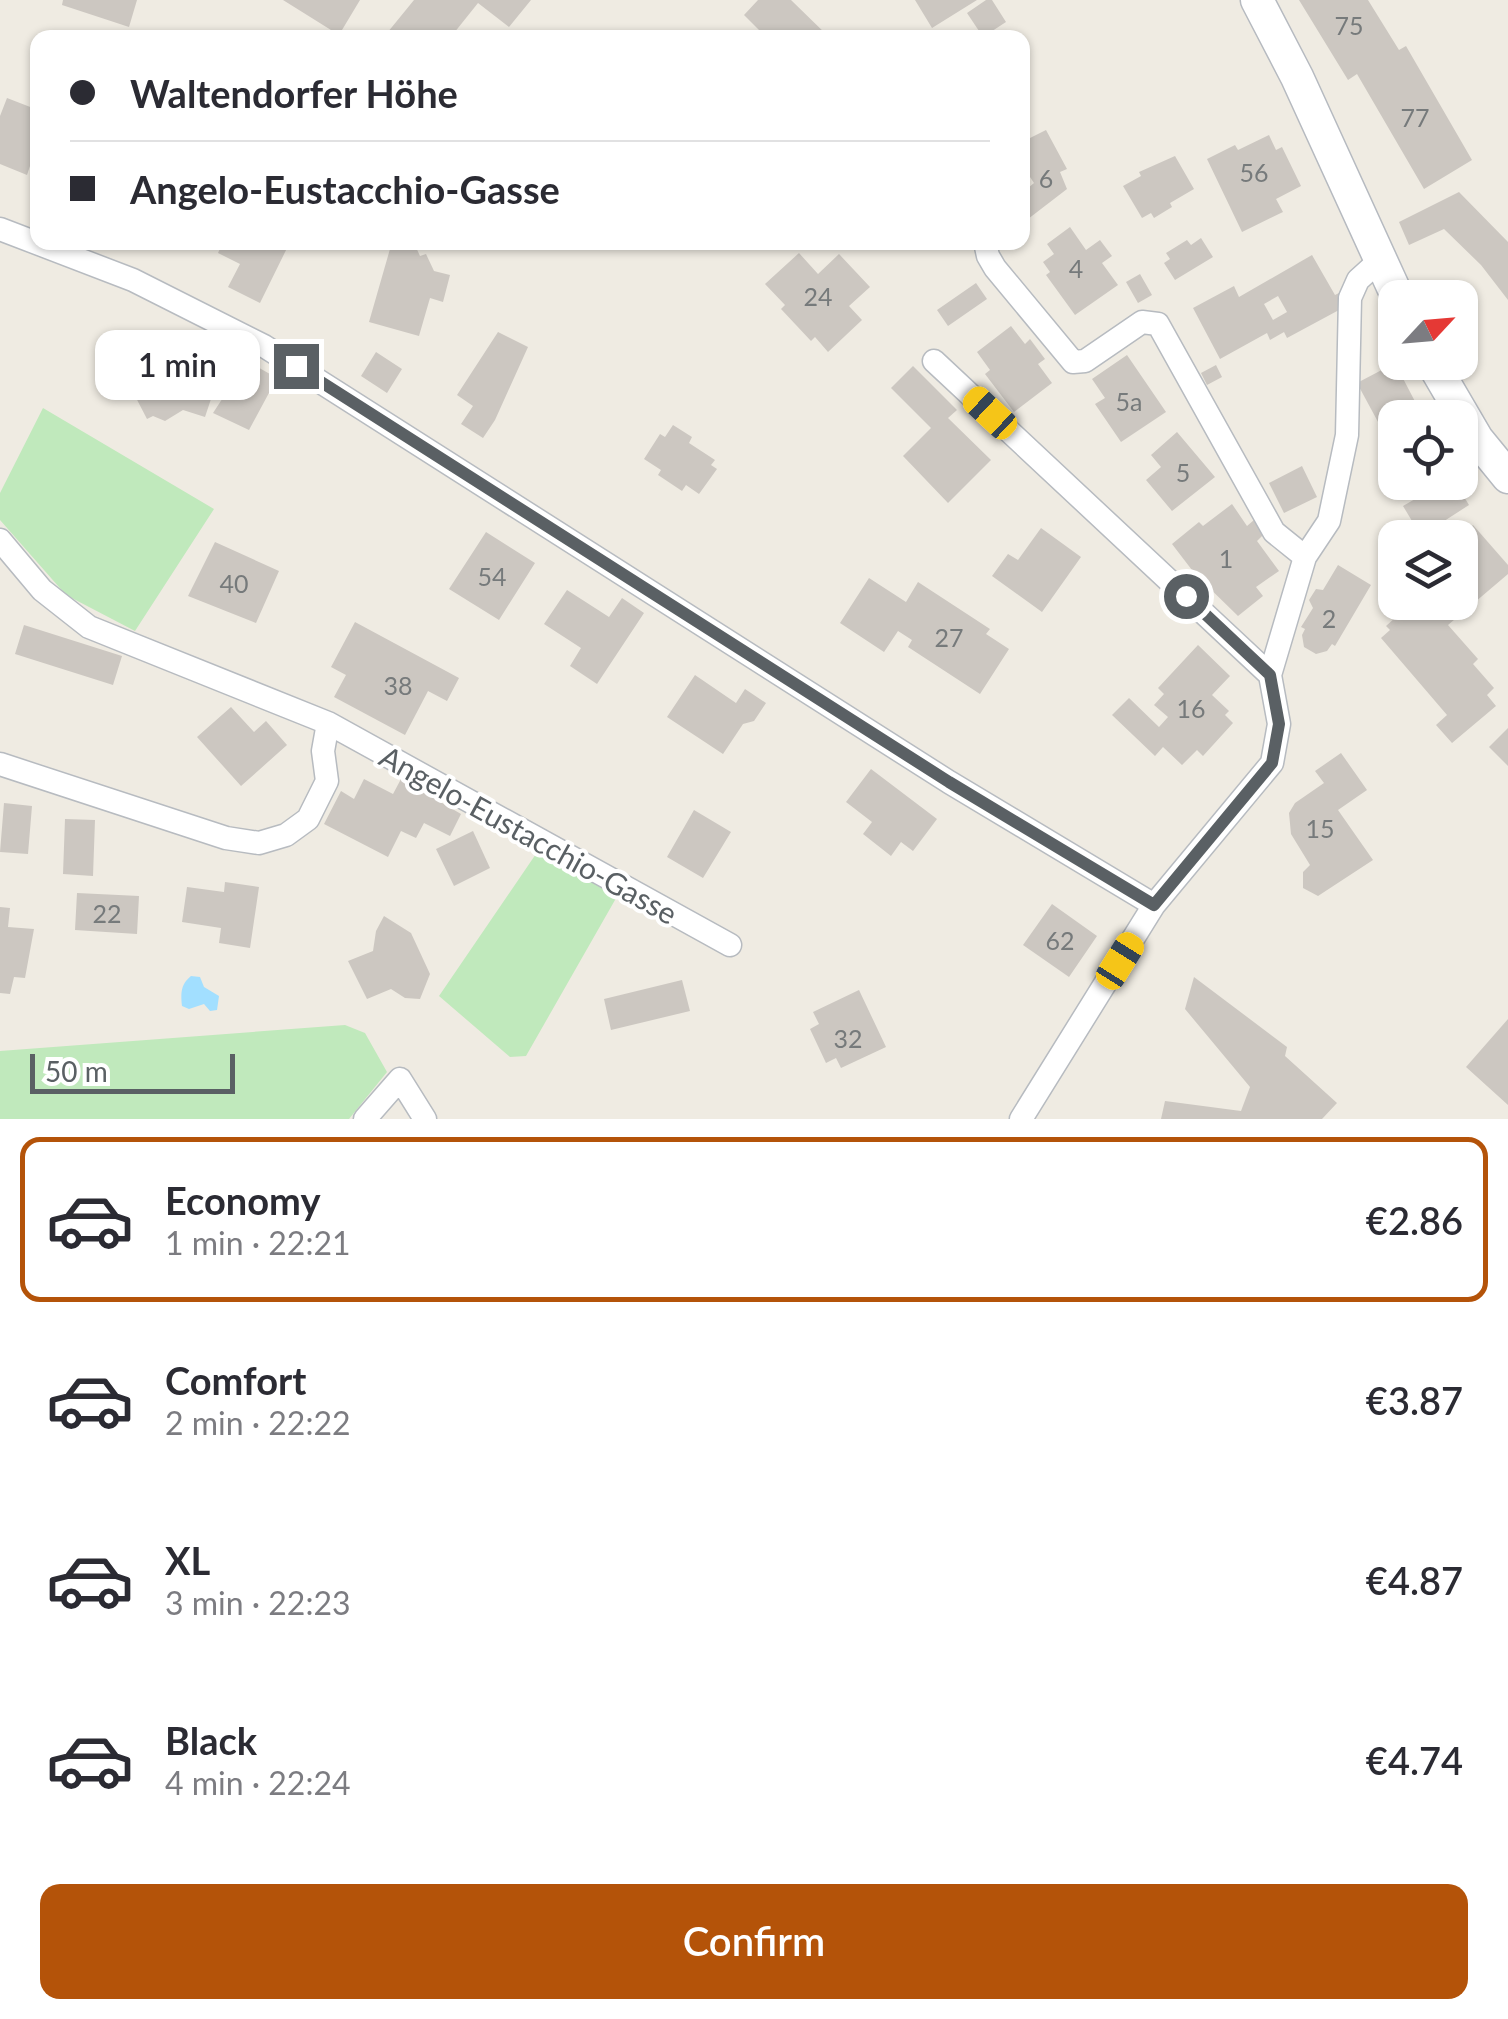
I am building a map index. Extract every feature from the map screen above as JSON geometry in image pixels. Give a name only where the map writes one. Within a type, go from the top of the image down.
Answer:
[{"type":"main road","points":[[1257,0],[1297,77],[1389,280]]},
{"type":"main road","points":[[1443,380],[1477,439],[1508,477]]},
{"type":"street","points":[[0,229],[30,241]]},
{"type":"street","points":[[55,250],[133,280],[264,346],[949,782],[1154,905]]},
{"type":"street","points":[[987,250],[995,268],[1072,362],[1085,361],[1142,322],[1158,324],[1274,532],[1305,557]]},
{"type":"street","points":[[1021,1119],[1154,905],[1272,763],[1279,724],[1270,675],[1305,557],[1330,521],[1347,435],[1350,298],[1358,280],[1380,260]]},
{"type":"street","points":[[934,361],[1270,675]]},
{"type":"street","name":"Angelo-Eustacchio-Gasse","points":[[0,540],[42,590],[89,627],[328,724],[730,945]]},
{"type":"street","points":[[0,764],[226,838],[259,843],[286,835],[308,818],[328,781],[324,751],[328,724]]},
{"type":"street","points":[[365,1119],[400,1080],[425,1119]]},
{"type":"green space","points":[[43,408],[214,509],[135,631],[66,595],[0,520],[0,493]]},
{"type":"green space","points":[[540,848],[619,893],[526,1056],[510,1057],[439,996]]},
{"type":"green space","points":[[345,1025],[365,1033],[387,1072],[349,1119],[0,1119],[0,1051]]},
{"type":"water","points":[[191,976],[200,977],[204,987],[219,996],[217,1010],[210,1011],[204,1004],[189,1009],[182,1006],[183,986]]},
{"type":"building","points":[[63,0],[137,0],[129,27],[62,5]]},
{"type":"building","points":[[283,0],[360,0],[342,30],[331,30]]},
{"type":"building","points":[[414,0],[531,0],[509,27],[478,3],[456,30],[390,30]]},
{"type":"building","points":[[758,0],[791,0],[822,30],[759,30],[744,15]]},
{"type":"building","points":[[915,0],[977,0],[932,28]]},
{"type":"building","points":[[992,0],[1006,22],[994,30],[978,30],[967,13]]},
{"type":"building","points":[[1299,0],[1368,0],[1399,50],[1406,46],[1472,160],[1424,189],[1357,74],[1348,80]]},
{"type":"building","points":[[7,98],[30,107],[27,175],[0,164],[0,116]]},
{"type":"building","points":[[1046,130],[1067,169],[1060,172],[1067,189],[1030,217],[1030,186],[1034,183],[1030,177],[1030,138]]},
{"type":"building","points":[[1269,135],[1276,150],[1282,147],[1301,186],[1276,199],[1283,212],[1242,232],[1207,159]]},
{"type":"building","points":[[1175,156],[1194,189],[1154,218],[1151,213],[1142,218],[1123,186],[1141,176],[1139,172]]},
{"type":"building","points":[[1459,192],[1508,242],[1508,300],[1481,265],[1444,229],[1409,245],[1399,222]]},
{"type":"building","points":[[1070,227],[1086,250],[1100,240],[1112,256],[1102,263],[1118,285],[1075,315],[1046,275],[1050,272],[1043,262],[1054,254],[1047,244]]},
{"type":"building","points":[[1201,238],[1213,257],[1175,280],[1164,263],[1170,259],[1166,253],[1187,240],[1191,245]]},
{"type":"building","points":[[286,250],[260,303],[228,287],[240,264],[218,253]]},
{"type":"building","points":[[390,250],[417,250],[420,256],[426,254],[434,271],[450,275],[443,302],[430,298],[419,336],[369,322]]},
{"type":"building","points":[[799,253],[818,274],[839,254],[870,287],[849,306],[862,320],[828,352],[815,337],[811,341],[781,309],[785,305],[765,284]]},
{"type":"building","points":[[1312,255],[1335,295],[1343,291],[1339,310],[1287,338],[1284,332],[1270,340],[1267,333],[1220,359],[1193,308],[1234,286],[1239,297]],"holes":[[[1278,296],[1287,312],[1273,320],[1264,304]]]},
{"type":"building","points":[[1140,274],[1152,295],[1138,303],[1126,282]]},
{"type":"building","points":[[976,283],[987,299],[948,326],[937,310]]},
{"type":"building","points":[[1011,326],[1025,344],[1030,339],[1045,359],[1038,364],[1052,383],[1014,412],[985,374],[990,370],[977,352]]},
{"type":"building","points":[[498,332],[528,347],[483,438],[461,424],[473,406],[457,395]]},
{"type":"building","points":[[171,341],[176,354],[221,369],[205,417],[183,410],[165,421],[153,416],[147,419],[133,392],[151,382],[152,367],[158,364],[150,350]]},
{"type":"building","points":[[376,352],[402,369],[387,393],[361,376]]},
{"type":"building","points":[[1127,355],[1166,412],[1121,442],[1095,404],[1105,398],[1092,379]]},
{"type":"building","points":[[247,361],[277,378],[249,430],[213,413]]},
{"type":"building","points":[[1216,365],[1222,377],[1207,385],[1201,373]]},
{"type":"building","points":[[913,366],[957,410],[948,418],[991,460],[948,503],[903,456],[931,428],[891,388]]},
{"type":"building","points":[[1378,372],[1378,380],[1404,380],[1414,400],[1378,400],[1378,422],[1357,383]]},
{"type":"building","points":[[673,425],[692,437],[689,443],[715,460],[711,465],[717,469],[699,494],[686,485],[682,491],[658,475],[661,470],[644,459],[660,434],[665,437]]},
{"type":"building","points":[[1177,432],[1215,477],[1172,511],[1146,480],[1161,467],[1151,455]]},
{"type":"building","points":[[1302,466],[1317,497],[1284,513],[1269,483]]},
{"type":"building","points":[[1413,500],[1466,500],[1469,505],[1446,520],[1411,520],[1403,506]]},
{"type":"building","points":[[1232,504],[1247,526],[1254,520],[1264,534],[1257,541],[1279,571],[1256,587],[1263,596],[1238,616],[1195,574],[1172,544],[1199,522],[1203,526]]},
{"type":"building","points":[[1041,528],[1081,557],[1042,612],[992,576],[1008,554],[1018,560]]},
{"type":"building","points":[[1478,531],[1508,565],[1508,574],[1478,600]]},
{"type":"building","points":[[486,532],[535,563],[499,620],[449,589]]},
{"type":"building","points":[[215,542],[279,571],[256,623],[188,596]]},
{"type":"building","points":[[1338,565],[1371,585],[1335,646],[1332,644],[1327,651],[1316,654],[1304,647],[1305,629],[1301,627],[1313,608],[1309,600],[1316,589],[1323,590]]},
{"type":"building","points":[[869,578],[906,602],[918,582],[990,629],[986,634],[1009,649],[980,694],[908,647],[912,640],[898,631],[884,652],[840,623]]},
{"type":"building","points":[[567,590],[609,617],[622,598],[644,613],[597,684],[570,666],[581,648],[544,624]]},
{"type":"building","points":[[1393,620],[1454,620],[1448,625],[1478,659],[1473,664],[1494,688],[1487,695],[1496,706],[1452,743],[1436,725],[1447,715],[1381,638],[1390,630],[1386,626]]},
{"type":"building","points":[[355,622],[459,678],[447,701],[428,691],[405,735],[334,697],[346,675],[331,667]]},
{"type":"building","points":[[24,625],[122,656],[113,685],[15,654]]},
{"type":"building","points":[[1198,645],[1230,676],[1212,695],[1229,711],[1225,715],[1233,723],[1203,756],[1197,750],[1182,765],[1163,747],[1155,756],[1112,715],[1129,698],[1159,727],[1168,717],[1154,705],[1164,694],[1158,688]]},
{"type":"building","points":[[695,675],[736,703],[745,689],[766,703],[754,721],[743,724],[723,754],[667,717]]},
{"type":"building","points":[[231,707],[254,732],[266,721],[287,745],[241,786],[197,737]]},
{"type":"building","points":[[1508,728],[1508,766],[1489,747]]},
{"type":"building","points":[[1341,753],[1367,790],[1338,810],[1373,860],[1318,896],[1303,888],[1303,872],[1310,865],[1291,834],[1289,813],[1295,803],[1324,783],[1315,771]]},
{"type":"building","points":[[871,769],[937,819],[913,851],[901,842],[891,856],[863,834],[872,822],[846,802]]},
{"type":"building","points":[[364,779],[393,794],[401,779],[461,814],[450,836],[424,823],[416,838],[401,831],[388,857],[324,824],[341,791],[354,799]]},
{"type":"building","points":[[4,803],[32,806],[28,854],[0,852]]},
{"type":"building","points":[[694,810],[731,832],[703,878],[667,857]]},
{"type":"building","points":[[65,819],[95,820],[93,876],[63,874]]},
{"type":"building","points":[[473,831],[490,868],[454,886],[436,849]]},
{"type":"building","points":[[225,882],[259,887],[250,948],[219,943],[221,928],[182,922],[187,887],[224,892]]},
{"type":"building","points":[[77,893],[139,896],[137,934],[75,930]]},
{"type":"building","points":[[1052,904],[1097,936],[1069,977],[1023,945]]},
{"type":"building","points":[[0,907],[10,908],[8,927],[34,929],[25,978],[14,977],[10,994],[0,993]]},
{"type":"building","points":[[384,916],[411,933],[430,974],[420,999],[405,998],[391,989],[367,999],[348,961],[373,951],[376,931]]},
{"type":"building","points":[[1194,977],[1287,1047],[1285,1056],[1337,1103],[1322,1119],[1161,1119],[1165,1101],[1241,1111],[1250,1087],[1185,1009]]},
{"type":"building","points":[[682,980],[690,1011],[611,1030],[604,999]]},
{"type":"building","points":[[859,990],[886,1047],[841,1068],[836,1058],[826,1063],[810,1029],[819,1024],[813,1012]]},
{"type":"building","points":[[1508,1019],[1508,1105],[1466,1067]]},
{"type":"route","points":[[296,366],[949,782],[1154,905],[1272,763],[1279,724],[1270,675],[1186,596]]}]
